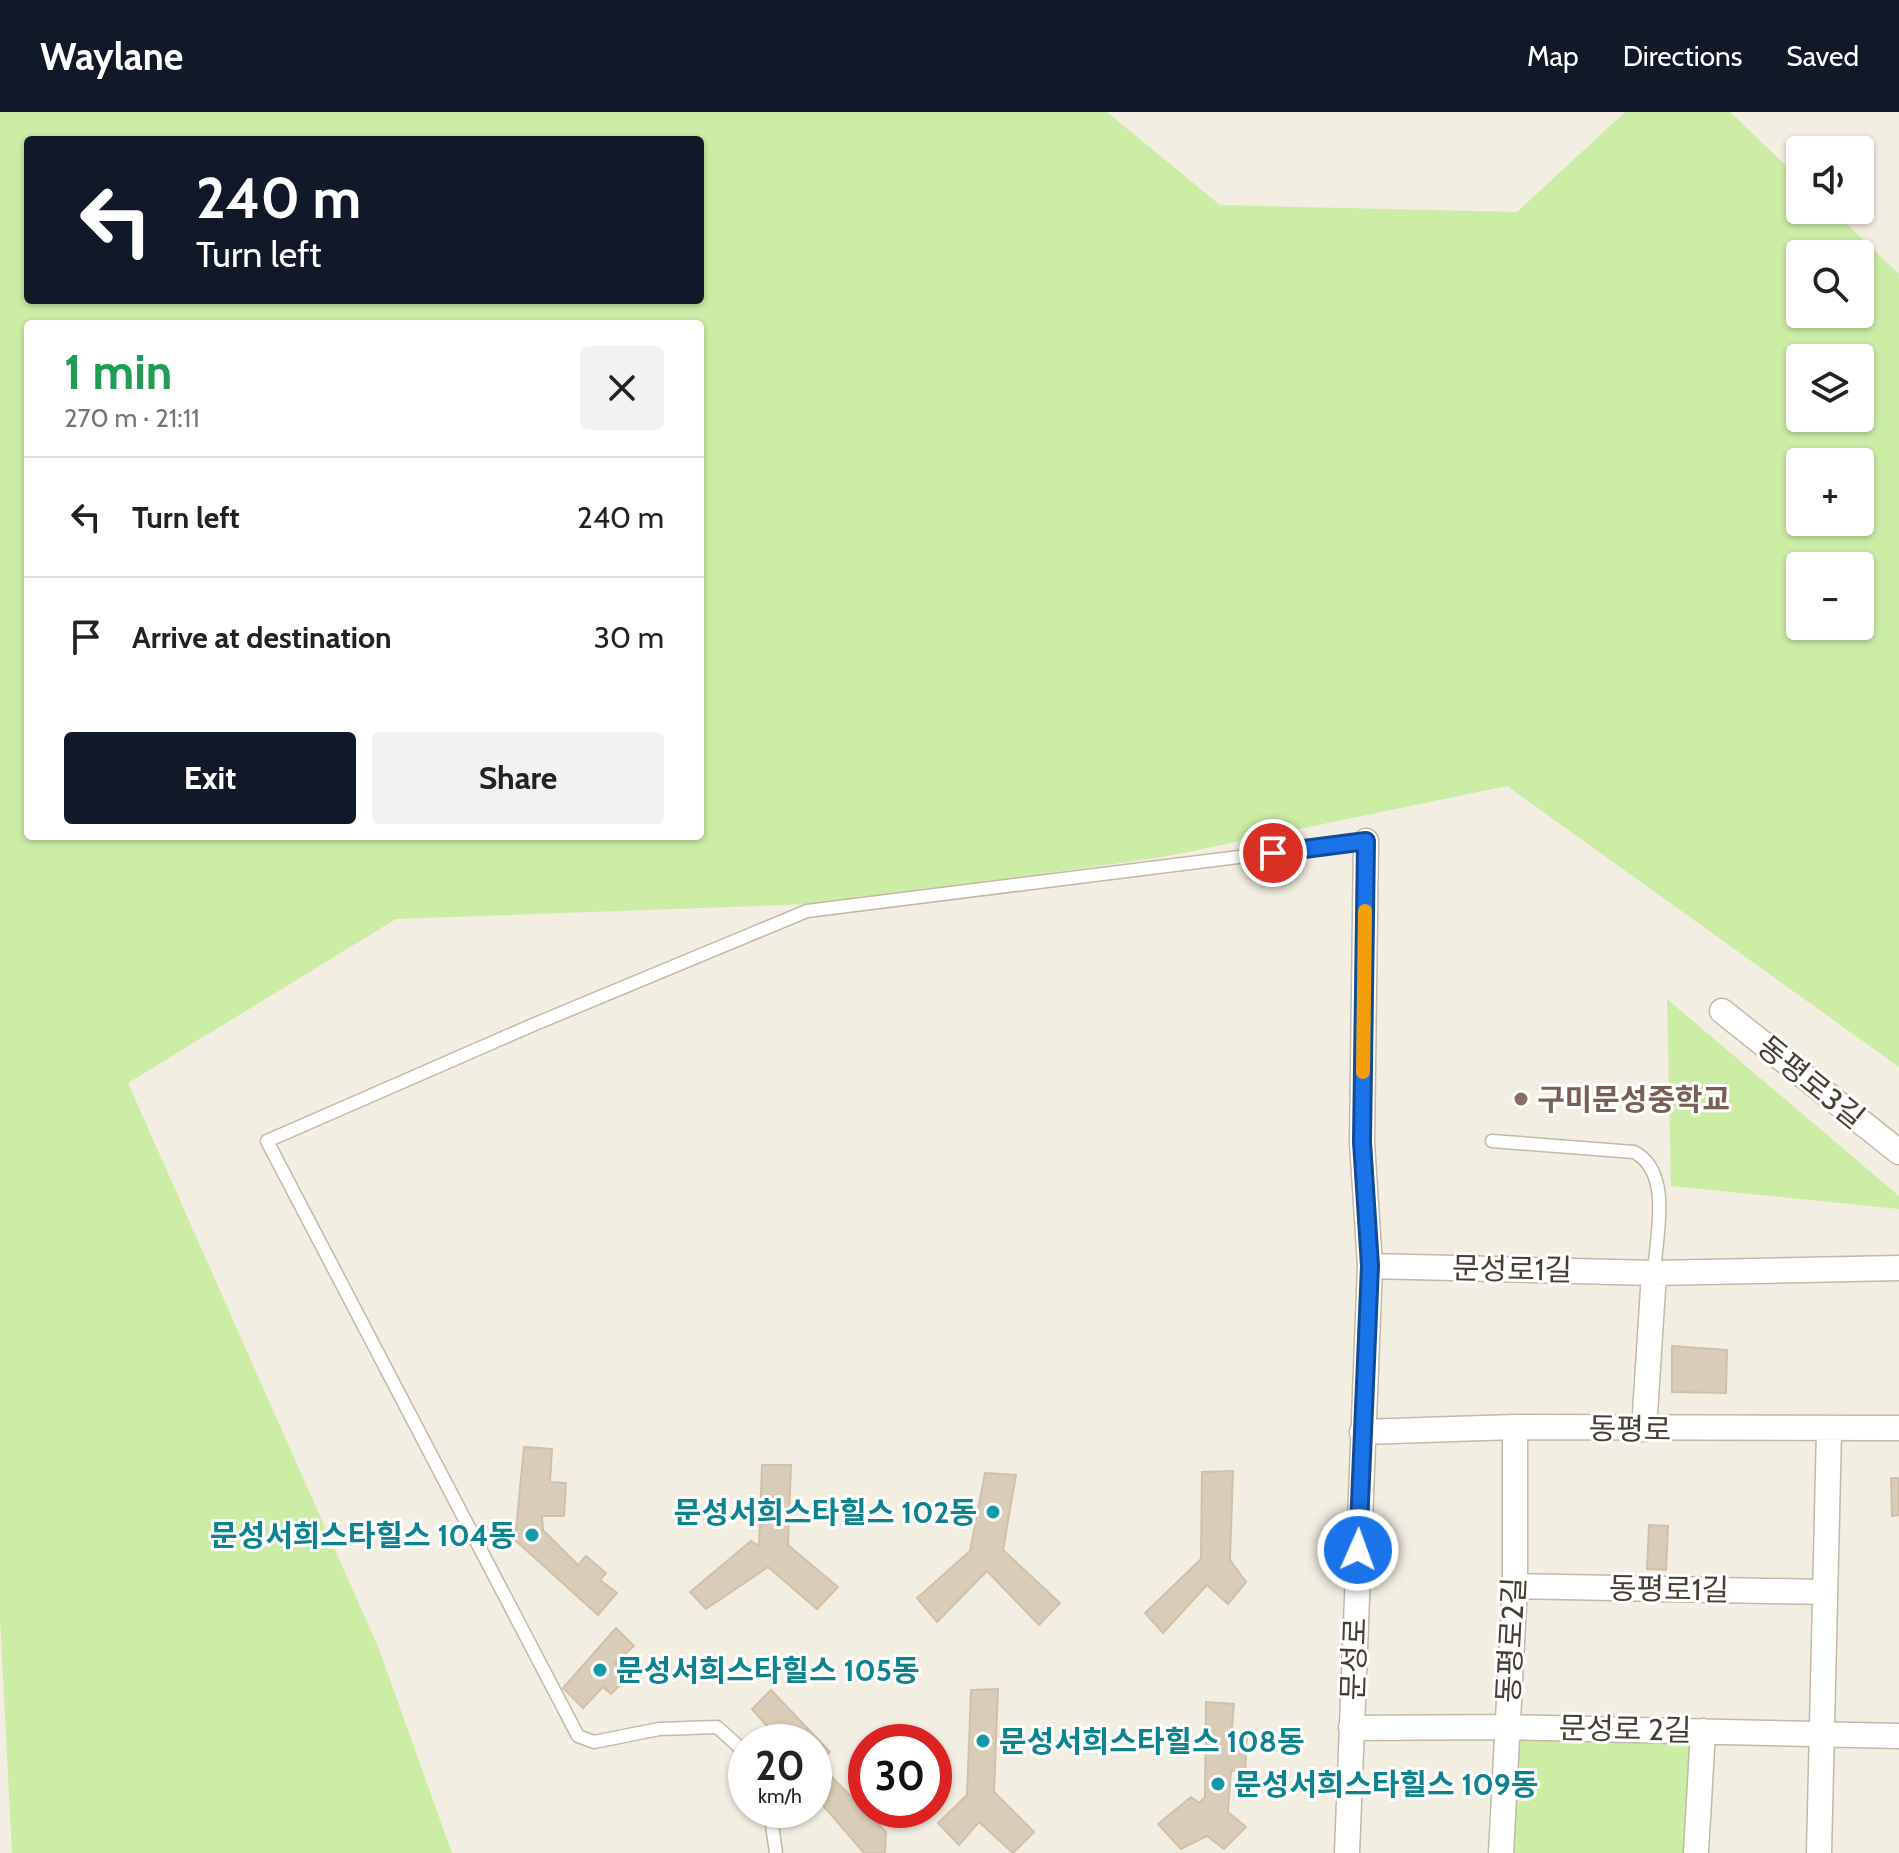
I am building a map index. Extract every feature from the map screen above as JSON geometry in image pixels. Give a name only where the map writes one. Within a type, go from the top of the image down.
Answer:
[{"type":"street","name":"문성로","points":[[1347,1853],[1370,1266],[1362,1142],[1366,841]]},
{"type":"street","name":"동평로3길","points":[[1722,1011],[1899,1152]]},
{"type":"street","name":"문성로1길","points":[[1370,1266],[1654,1273],[1899,1268]]},
{"type":"street","points":[[1644,1429],[1654,1273]]},
{"type":"street","name":"동평로","points":[[1362,1432],[1515,1427],[1899,1428]]},
{"type":"street","name":"동평로2길","points":[[1501,1853],[1515,1586],[1515,1427]]},
{"type":"street","points":[[1819,1853],[1829,1430]]},
{"type":"street","name":"동평로1길","points":[[1515,1586],[1824,1592]]},
{"type":"street","name":"문성로 2길","points":[[1351,1728],[1506,1727],[1899,1736]]},
{"type":"street","points":[[1696,1853],[1703,1731]]},
{"type":"lane","points":[[728,1737],[717,1727],[659,1729],[594,1742],[578,1736],[267,1141],[535,1024],[807,911],[1366,841]]},
{"type":"lane","points":[[1492,1141],[1634,1152],[1643,1157],[1652,1165],[1658,1188],[1654,1273]]},
{"type":"lane","points":[[773,1828],[776,1853]]},
{"type":"green space","points":[[0,112],[1107,112],[1220,205],[1517,212],[1625,112],[1730,112],[1786,166],[1786,224],[1847,224],[1863,240],[1786,240],[1786,328],[1874,328],[1874,250],[1899,274],[1899,1067],[1507,786],[1163,857],[839,903],[396,919],[128,1083],[379,1649],[452,1853],[12,1853],[0,1619]]},
{"type":"green space","points":[[1667,999],[1899,1196],[1899,1209],[1671,1186]]},
{"type":"green space","points":[[1506,1727],[1703,1731],[1696,1853],[1501,1853]]},
{"type":"building","points":[[1672,1346],[1727,1350],[1726,1393],[1672,1392]]},
{"type":"building","name":"문성서희스타힐스 104동","points":[[524,1447],[552,1449],[550,1482],[566,1483],[564,1516],[542,1516],[543,1530],[578,1565],[586,1556],[606,1573],[600,1580],[617,1593],[598,1615],[515,1540]]},
{"type":"building","points":[[762,1465],[791,1465],[788,1545],[838,1587],[817,1609],[768,1567],[706,1609],[690,1592],[751,1541],[759,1546]]},
{"type":"building","points":[[1233,1471],[1230,1560],[1246,1582],[1228,1604],[1207,1585],[1163,1633],[1145,1613],[1201,1559],[1202,1472]]},
{"type":"building","name":"문성서희스타힐스 102동","points":[[985,1473],[1016,1475],[1003,1550],[1060,1603],[1039,1625],[987,1571],[937,1622],[917,1598],[970,1551]]},
{"type":"building","points":[[1891,1478],[1899,1478],[1899,1515],[1892,1516]]},
{"type":"building","points":[[1649,1525],[1668,1526],[1666,1570],[1647,1569]]},
{"type":"building","name":"문성서희스타힐스 105동","points":[[616,1628],[634,1646],[615,1663],[628,1677],[611,1694],[603,1687],[583,1708],[563,1688]]},
{"type":"building","name":"문성서희스타힐스 108동","points":[[998,1689],[994,1792],[1034,1832],[1013,1853],[979,1822],[959,1845],[943,1828],[952,1828],[952,1809],[967,1795],[971,1690]]},
{"type":"building","points":[[771,1690],[803,1724],[765,1724],[752,1709]]},
{"type":"building","name":"문성서희스타힐스 109동","points":[[1206,1702],[1234,1704],[1231,1740],[1247,1738],[1245,1770],[1231,1771],[1228,1812],[1246,1827],[1224,1849],[1207,1836],[1181,1849],[1158,1824],[1191,1797],[1199,1803],[1205,1797]]},
{"type":"building","points":[[832,1777],[848,1793],[848,1828],[882,1828],[886,1832],[885,1853],[864,1853],[832,1816]]},
{"type":"slow traffic","points":[[1363,1072],[1365,911]]},
{"type":"place","name":"구미문성중학교","points":[[1521,1099]]},
{"type":"place","name":"문성서희스타힐스 102동","points":[[993,1512]]},
{"type":"place","name":"문성서희스타힐스 104동","points":[[532,1535]]},
{"type":"place","name":"문성서희스타힐스 105동","points":[[600,1670]]},
{"type":"place","name":"문성서희스타힐스 108동","points":[[983,1741]]},
{"type":"place","name":"문성서희스타힐스 109동","points":[[1218,1784]]},
{"type":"route","points":[[1273,853],[1366,841],[1362,1142],[1370,1266],[1358,1550]]}]
